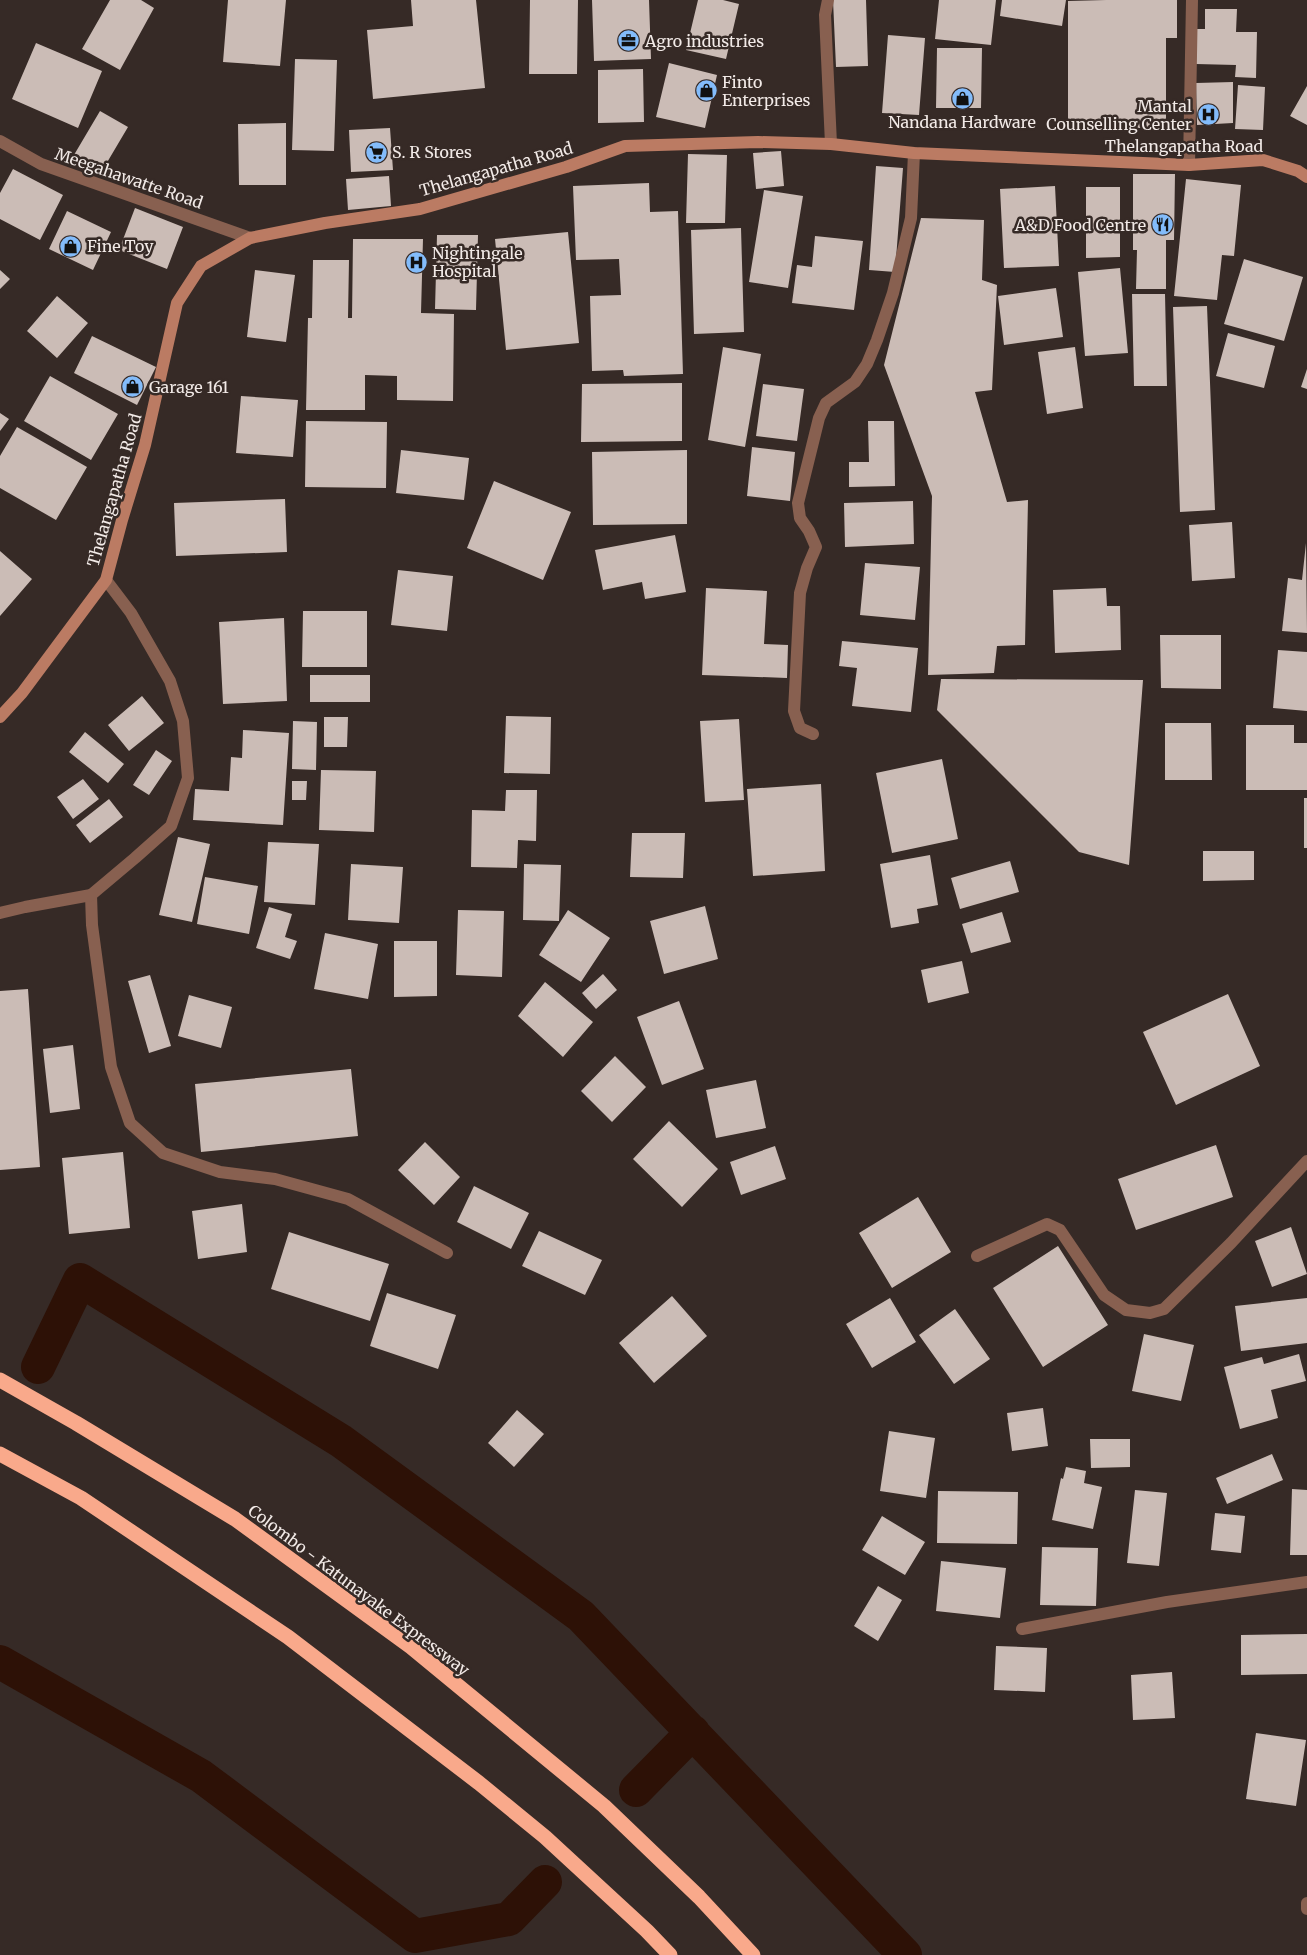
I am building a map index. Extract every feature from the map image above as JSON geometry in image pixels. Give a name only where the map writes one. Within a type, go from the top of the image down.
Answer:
[{"type":"highway","name":"Colombo - Katunayake Expressway","points":[[0,1380],[76,1423],[235,1519],[411,1647],[604,1806],[699,1897],[753,1955]]},
{"type":"highway","points":[[0,1454],[81,1498],[288,1637],[464,1771],[545,1836],[647,1930],[670,1955]]},
{"type":"street","points":[[828,0],[825,15],[831,144]]},
{"type":"street","points":[[1189,165],[1192,0]]},
{"type":"street","name":"Meegahawatte Road","points":[[0,141],[41,164],[250,238]]},
{"type":"street","name":"Thelangapatha Road","points":[[0,717],[22,693],[106,580],[145,445],[177,303],[201,266],[250,238],[325,223],[420,209],[566,167],[625,146],[758,142],[831,144],[914,153],[1189,165],[1263,160],[1298,171],[1307,177]]},
{"type":"street","points":[[813,734],[800,728],[794,711],[800,593],[806,568],[816,547],[809,531],[800,518],[798,503],[819,418],[826,403],[856,382],[868,364],[893,293],[910,218],[914,153]]},
{"type":"street","points":[[0,914],[25,906],[90,895],[171,826],[188,778],[183,721],[170,681],[131,613],[106,580]]},
{"type":"street","points":[[90,895],[92,925],[111,1067],[130,1123],[162,1153],[220,1172],[275,1179],[348,1199],[447,1253]]},
{"type":"street","points":[[977,1256],[1047,1224],[1060,1230],[1104,1295],[1126,1310],[1150,1313],[1164,1309],[1231,1243],[1307,1161]]},
{"type":"street","points":[[1022,1629],[1167,1602],[1307,1582]]},
{"type":"street","points":[[1306,1908],[1307,1903]]},
{"type":"building","points":[[110,0],[141,0],[154,8],[120,70],[82,49]]},
{"type":"building","points":[[228,0],[286,0],[280,66],[223,62]]},
{"type":"building","points":[[411,0],[476,0],[485,88],[373,99],[367,30],[413,26]]},
{"type":"building","points":[[530,0],[578,0],[577,74],[529,74]]},
{"type":"building","points":[[592,0],[649,0],[651,59],[594,61]]},
{"type":"building","points":[[698,0],[723,0],[739,4],[726,59],[686,50]]},
{"type":"building","points":[[833,0],[866,0],[868,66],[836,67]]},
{"type":"building","points":[[939,0],[996,0],[991,45],[935,39]]},
{"type":"building","points":[[1002,0],[1066,0],[1062,26],[1000,16]]},
{"type":"building","points":[[1177,0],[1177,38],[1166,38],[1166,128],[1068,128],[1068,1]]},
{"type":"building","points":[[1205,9],[1237,9],[1236,32],[1257,32],[1256,78],[1235,77],[1236,65],[1196,64],[1197,29],[1205,29]]},
{"type":"building","points":[[888,35],[925,38],[919,115],[882,113]]},
{"type":"building","points":[[36,43],[102,71],[78,128],[12,99]]},
{"type":"building","points":[[937,48],[982,48],[981,108],[936,108]]},
{"type":"building","points":[[295,59],[337,60],[334,151],[292,150]]},
{"type":"building","points":[[669,63],[717,75],[705,128],[656,117]]},
{"type":"building","points":[[643,69],[644,122],[598,123],[598,70]]},
{"type":"building","points":[[1233,82],[1233,123],[1197,125],[1196,83]]},
{"type":"building","points":[[1238,85],[1265,87],[1263,130],[1235,129]]},
{"type":"building","points":[[1307,86],[1307,125],[1290,116]]},
{"type":"building","points":[[100,111],[128,127],[99,176],[71,160]]},
{"type":"building","points":[[286,123],[286,185],[239,185],[238,124]]},
{"type":"building","points":[[390,128],[393,170],[351,172],[349,130]]},
{"type":"building","points":[[781,151],[784,186],[756,189],[753,153]]},
{"type":"building","points":[[688,154],[727,155],[725,223],[686,223]]},
{"type":"building","points":[[876,166],[903,168],[895,272],[869,270]]},
{"type":"building","points":[[13,169],[63,195],[40,240],[0,219],[0,193]]},
{"type":"building","points":[[1133,174],[1175,174],[1174,240],[1166,240],[1166,289],[1136,289],[1137,250],[1133,250]]},
{"type":"building","points":[[389,176],[391,206],[348,210],[346,179]]},
{"type":"building","points":[[1186,179],[1241,185],[1234,256],[1222,255],[1217,300],[1174,296]]},
{"type":"building","points":[[649,183],[650,212],[678,211],[683,374],[624,376],[623,370],[592,371],[590,296],[621,295],[619,259],[576,260],[573,186]]},
{"type":"building","points":[[1055,186],[1059,266],[1004,268],[1000,189]]},
{"type":"building","points":[[1086,187],[1120,187],[1120,257],[1086,258]]},
{"type":"building","points":[[764,190],[803,196],[788,288],[749,282]]},
{"type":"building","points":[[135,208],[183,227],[167,269],[119,250]]},
{"type":"building","points":[[67,211],[111,232],[93,270],[49,249]]},
{"type":"building","points":[[921,218],[984,220],[982,280],[997,285],[992,390],[975,392],[1007,502],[1028,500],[1025,645],[997,646],[994,673],[928,675],[932,496],[884,365]]},
{"type":"building","points":[[741,228],[744,332],[694,334],[691,230]]},
{"type":"building","points":[[568,232],[579,343],[506,350],[495,239]]},
{"type":"building","points":[[437,235],[478,235],[476,310],[435,309]]},
{"type":"building","points":[[815,236],[863,241],[854,310],[792,303],[797,265],[812,267]]},
{"type":"building","points":[[353,239],[423,239],[421,313],[454,314],[453,401],[397,400],[397,376],[365,375],[365,410],[306,410],[308,318],[312,318],[313,260],[349,260],[348,318],[352,318]]},
{"type":"building","points":[[1244,259],[1303,277],[1284,341],[1224,324]]},
{"type":"building","points":[[1120,268],[1128,353],[1085,356],[1078,272]]},
{"type":"building","points":[[0,270],[10,279],[0,289]]},
{"type":"building","points":[[255,270],[295,275],[286,342],[247,337]]},
{"type":"building","points":[[1056,288],[1063,337],[1004,345],[998,296]]},
{"type":"building","points":[[1132,294],[1165,294],[1167,386],[1134,386]]},
{"type":"building","points":[[57,296],[88,323],[57,358],[27,331]]},
{"type":"building","points":[[1207,306],[1215,510],[1180,512],[1173,307]]},
{"type":"building","points":[[1228,333],[1275,346],[1264,388],[1216,376]]},
{"type":"building","points":[[92,336],[156,367],[137,405],[74,373]]},
{"type":"building","points":[[723,347],[761,354],[745,447],[708,440]]},
{"type":"building","points":[[1075,347],[1083,408],[1047,414],[1038,352]]},
{"type":"building","points":[[1307,369],[1307,389],[1301,387]]},
{"type":"building","points":[[50,376],[118,414],[91,460],[24,421]]},
{"type":"building","points":[[682,383],[682,441],[581,442],[582,384]]},
{"type":"building","points":[[763,384],[804,389],[797,441],[756,436]]},
{"type":"building","points":[[241,396],[298,400],[293,457],[236,453]]},
{"type":"building","points":[[0,413],[9,419],[0,431]]},
{"type":"building","points":[[306,421],[387,422],[386,488],[305,487]]},
{"type":"building","points":[[868,421],[894,421],[895,486],[849,487],[849,462],[869,462]]},
{"type":"building","points":[[17,427],[87,467],[56,520],[0,488],[0,456]]},
{"type":"building","points":[[752,447],[795,452],[790,501],[747,496]]},
{"type":"building","points":[[401,450],[469,458],[464,500],[396,493]]},
{"type":"building","points":[[687,450],[687,524],[593,525],[592,452]]},
{"type":"building","points":[[494,481],[571,512],[543,580],[467,548]]},
{"type":"building","points":[[285,499],[287,552],[176,556],[174,503]]},
{"type":"building","points":[[913,501],[914,544],[845,547],[844,503]]},
{"type":"building","points":[[1232,522],[1235,578],[1192,581],[1189,525]]},
{"type":"building","points":[[675,535],[686,592],[645,599],[642,582],[603,590],[595,550]]},
{"type":"building","points":[[1306,543],[1307,633],[1282,631],[1288,578],[1302,580]]},
{"type":"building","points":[[0,551],[32,579],[0,616]]},
{"type":"building","points":[[865,563],[920,567],[915,620],[860,615]]},
{"type":"building","points":[[398,570],[453,576],[447,631],[391,625]]},
{"type":"building","points":[[706,588],[767,591],[764,644],[788,645],[787,678],[702,675]]},
{"type":"building","points":[[1106,588],[1107,606],[1120,606],[1121,650],[1055,653],[1053,590]]},
{"type":"building","points":[[303,611],[367,611],[367,667],[302,667]]},
{"type":"building","points":[[284,618],[287,701],[223,704],[219,622]]},
{"type":"building","points":[[1160,635],[1221,635],[1221,689],[1161,688]]},
{"type":"building","points":[[842,641],[918,648],[911,712],[852,706],[857,668],[839,666]]},
{"type":"building","points":[[1278,650],[1307,652],[1307,711],[1273,708]]},
{"type":"building","points":[[310,675],[370,675],[370,702],[310,702]]},
{"type":"building","points":[[941,679],[1143,680],[1129,865],[1079,852],[937,710]]},
{"type":"building","points":[[142,696],[164,723],[129,751],[108,725]]},
{"type":"building","points":[[506,716],[551,717],[550,774],[504,773]]},
{"type":"building","points":[[324,717],[348,717],[347,747],[324,747]]},
{"type":"building","points":[[739,719],[744,800],[705,802],[700,721]]},
{"type":"building","points":[[293,721],[317,722],[316,770],[292,769]]},
{"type":"building","points":[[1165,723],[1211,723],[1212,780],[1165,780]]},
{"type":"building","points":[[1246,725],[1294,725],[1294,743],[1307,743],[1307,790],[1246,790]]},
{"type":"building","points":[[243,730],[289,733],[283,825],[193,820],[195,789],[229,791],[231,757],[242,758]]},
{"type":"building","points":[[85,732],[124,764],[108,783],[69,752]]},
{"type":"building","points":[[156,750],[172,761],[149,795],[133,785]]},
{"type":"building","points":[[942,759],[958,839],[892,853],[876,773]]},
{"type":"building","points":[[321,770],[376,771],[374,832],[319,830]]},
{"type":"building","points":[[83,779],[99,799],[73,819],[57,797]]},
{"type":"building","points":[[292,781],[307,781],[306,800],[292,800]]},
{"type":"building","points":[[821,784],[825,871],[753,876],[747,789]]},
{"type":"building","points":[[506,790],[537,790],[536,841],[518,840],[517,868],[471,867],[472,810],[505,811]]},
{"type":"building","points":[[1304,798],[1307,798],[1307,848],[1304,848]]},
{"type":"building","points":[[109,799],[123,817],[90,843],[76,825]]},
{"type":"building","points":[[632,833],[685,833],[683,878],[630,877]]},
{"type":"building","points":[[178,837],[210,844],[192,922],[159,915]]},
{"type":"building","points":[[268,842],[319,844],[315,905],[264,902]]},
{"type":"building","points":[[1203,851],[1254,851],[1254,880],[1203,881]]},
{"type":"building","points":[[930,855],[938,905],[917,909],[919,923],[891,928],[880,864]]},
{"type":"building","points":[[1010,861],[1019,892],[960,909],[951,878]]},
{"type":"building","points":[[351,864],[403,867],[399,923],[348,920]]},
{"type":"building","points":[[524,864],[561,865],[559,921],[523,920]]},
{"type":"building","points":[[205,877],[258,886],[249,934],[197,924]]},
{"type":"building","points":[[705,906],[718,959],[664,974],[650,921]]},
{"type":"building","points":[[269,907],[292,914],[285,937],[297,941],[290,959],[256,948]]},
{"type":"building","points":[[458,910],[504,911],[502,977],[456,975]]},
{"type":"building","points":[[568,910],[610,938],[581,982],[539,955]]},
{"type":"building","points":[[1002,912],[1011,942],[971,953],[962,924]]},
{"type":"building","points":[[325,933],[378,944],[368,999],[314,989]]},
{"type":"building","points":[[394,941],[437,941],[437,996],[394,997]]},
{"type":"building","points":[[962,961],[969,993],[928,1003],[921,970]]},
{"type":"building","points":[[603,974],[617,990],[596,1009],[582,993]]},
{"type":"building","points":[[150,975],[171,1046],[149,1053],[128,981]]},
{"type":"building","points":[[545,982],[593,1022],[563,1057],[518,1016]]},
{"type":"building","points":[[28,989],[40,1167],[0,1170],[0,991]]},
{"type":"building","points":[[1228,994],[1260,1066],[1176,1105],[1143,1032]]},
{"type":"building","points":[[189,995],[232,1007],[221,1048],[178,1036]]},
{"type":"building","points":[[679,1001],[704,1069],[662,1085],[637,1017]]},
{"type":"building","points":[[73,1045],[80,1109],[50,1113],[43,1049]]},
{"type":"building","points":[[615,1056],[646,1087],[612,1122],[581,1091]]},
{"type":"building","points":[[351,1069],[358,1136],[201,1152],[195,1084]]},
{"type":"building","points":[[756,1080],[766,1128],[716,1138],[706,1090]]},
{"type":"building","points":[[669,1121],[718,1169],[682,1207],[633,1159]]},
{"type":"building","points":[[425,1142],[460,1177],[434,1205],[398,1170]]},
{"type":"building","points":[[1216,1145],[1233,1197],[1136,1230],[1118,1179]]},
{"type":"building","points":[[775,1146],[786,1179],[741,1195],[730,1162]]},
{"type":"building","points":[[123,1152],[130,1228],[69,1234],[62,1158]]},
{"type":"building","points":[[474,1186],[529,1213],[511,1249],[457,1222]]},
{"type":"building","points":[[918,1197],[951,1252],[892,1288],[859,1233]]},
{"type":"building","points":[[242,1204],[247,1252],[198,1259],[192,1211]]},
{"type":"building","points":[[1291,1227],[1307,1274],[1272,1287],[1255,1241]]},
{"type":"building","points":[[539,1231],[602,1260],[585,1295],[522,1266]]},
{"type":"building","points":[[289,1232],[389,1264],[370,1321],[271,1289]]},
{"type":"building","points":[[1058,1246],[1108,1325],[1043,1367],[993,1288]]},
{"type":"building","points":[[387,1293],[456,1315],[438,1369],[370,1346]]},
{"type":"building","points":[[672,1296],[707,1336],[654,1383],[619,1343]]},
{"type":"building","points":[[890,1298],[916,1342],[872,1368],[846,1324]]},
{"type":"building","points":[[1307,1298],[1307,1343],[1241,1351],[1235,1306]]},
{"type":"building","points":[[955,1309],[990,1359],[954,1384],[919,1335]]},
{"type":"building","points":[[1144,1334],[1194,1345],[1181,1401],[1132,1391]]},
{"type":"building","points":[[1299,1354],[1306,1381],[1271,1390],[1278,1418],[1240,1429],[1224,1367],[1262,1357],[1264,1364]]},
{"type":"building","points":[[1043,1408],[1048,1446],[1012,1451],[1007,1413]]},
{"type":"building","points":[[517,1410],[544,1434],[514,1467],[488,1443]]},
{"type":"building","points":[[889,1431],[935,1438],[926,1498],[880,1491]]},
{"type":"building","points":[[1090,1439],[1130,1439],[1130,1467],[1091,1468]]},
{"type":"building","points":[[1272,1454],[1283,1480],[1227,1504],[1216,1478]]},
{"type":"building","points":[[1066,1467],[1086,1471],[1084,1483],[1102,1487],[1093,1529],[1052,1520],[1061,1478],[1063,1479]]},
{"type":"building","points":[[1292,1489],[1307,1490],[1307,1555],[1290,1555]]},
{"type":"building","points":[[1135,1490],[1167,1493],[1159,1566],[1127,1563]]},
{"type":"building","points":[[938,1491],[1018,1492],[1017,1544],[937,1543]]},
{"type":"building","points":[[1215,1513],[1245,1516],[1241,1553],[1211,1550]]},
{"type":"building","points":[[882,1516],[925,1542],[905,1575],[862,1550]]},
{"type":"building","points":[[1042,1547],[1098,1548],[1096,1606],[1040,1605]]},
{"type":"building","points":[[941,1561],[1006,1568],[1000,1618],[936,1611]]},
{"type":"building","points":[[878,1586],[902,1600],[878,1641],[854,1626]]},
{"type":"building","points":[[1307,1634],[1307,1674],[1241,1675],[1241,1635]]},
{"type":"building","points":[[996,1646],[1047,1648],[1045,1692],[994,1690]]},
{"type":"building","points":[[1172,1672],[1175,1718],[1133,1720],[1131,1675]]},
{"type":"building","points":[[1256,1733],[1306,1740],[1296,1806],[1246,1799]]},
{"type":"waterway","points":[[38,1367],[80,1280],[341,1441],[581,1616],[905,1955]]},
{"type":"waterway","points":[[0,1662],[201,1776],[415,1936],[509,1919],[545,1882]]},
{"type":"waterway","points":[[636,1790],[693,1732]]},
{"type":"place","name":"Agro industries","points":[[629,41]]},
{"type":"place","name":"Finto Enterprises","points":[[706,91]]},
{"type":"place","name":"Nandana Hardware","points":[[962,98]]},
{"type":"place","name":"Mantal Counselling Center","points":[[1208,115]]},
{"type":"place","name":"S. R Stores","points":[[376,152]]},
{"type":"place","name":"A&D Food Centre","points":[[1162,225]]},
{"type":"place","name":"Fine Toy","points":[[71,246]]},
{"type":"place","name":"Nightingale Hospital","points":[[416,262]]},
{"type":"place","name":"Garage 161","points":[[133,387]]}]
